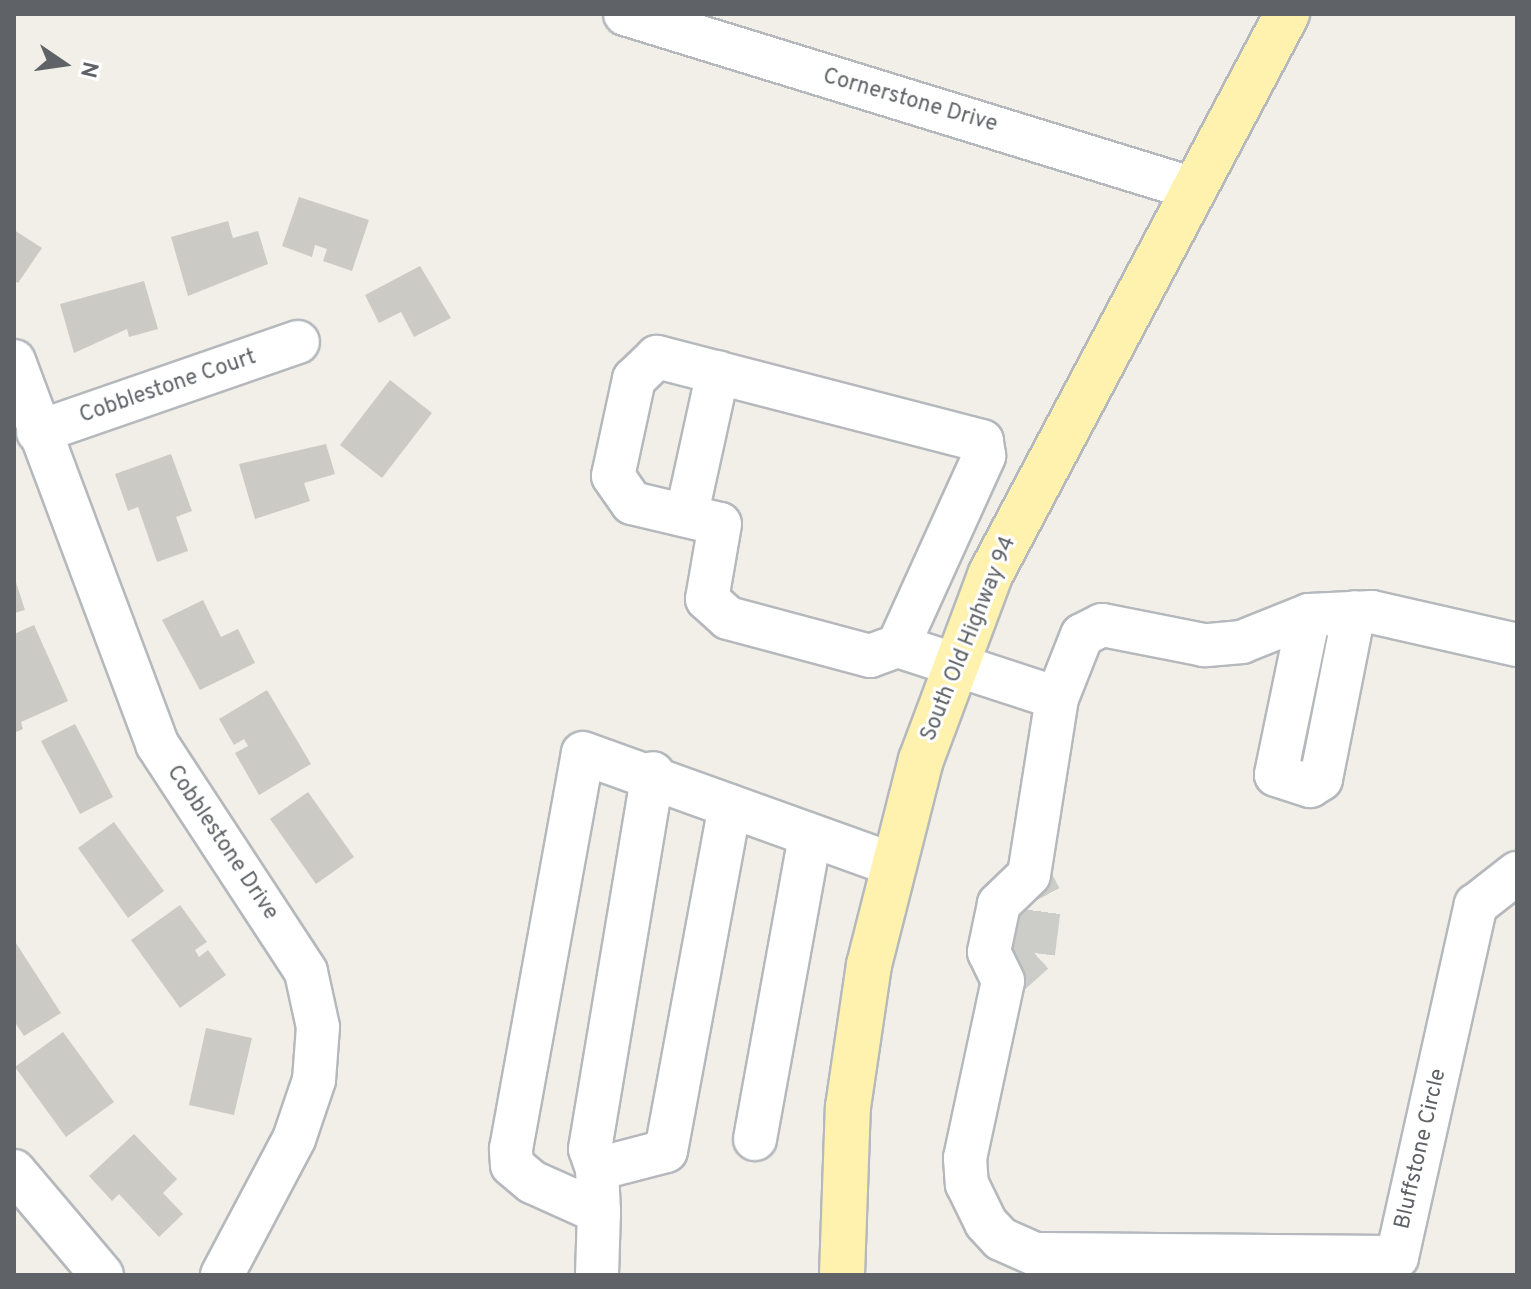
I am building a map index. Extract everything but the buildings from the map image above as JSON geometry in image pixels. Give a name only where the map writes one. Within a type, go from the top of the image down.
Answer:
[{"type":"main road","name":"South Old Highway 94","points":[[842,1275],[848,1107],[891,864],[955,667],[990,575],[1287,14]]},
{"type":"street","name":"Cornerstone Drive","points":[[625,14],[1194,189]]},
{"type":"street","name":"Cobblestone Court","points":[[38,432],[298,342]]},
{"type":"street","points":[[898,646],[984,456],[982,441],[657,357],[634,379],[613,476],[632,503],[687,513],[720,524],[707,599],[728,618],[870,656],[898,646],[1057,698],[1082,635],[1102,625],[1204,645],[1242,642],[1309,615],[1354,612],[1517,645]]},
{"type":"street","name":"Cobblestone Drive","points":[[14,361],[157,744],[306,972],[318,1027],[314,1080],[294,1139],[222,1275]]},
{"type":"street","points":[[687,513],[718,372]]},
{"type":"street","points":[[1309,615],[1276,775],[1310,786],[1321,779],[1354,612]]},
{"type":"street","name":"Bluffstone Circle","points":[[1057,698],[1029,875],[999,904],[989,952],[1003,981],[965,1158],[967,1184],[1001,1239],[1035,1254],[1406,1266],[1476,905],[1517,873]]},
{"type":"street","points":[[599,1212],[532,1182],[512,1165],[511,1149],[583,753],[653,773],[810,837],[891,864]]},
{"type":"street","points":[[597,1275],[597,1169],[590,1149],[653,773]]},
{"type":"street","points":[[597,1169],[666,1151],[730,806]]},
{"type":"street","points":[[755,1139],[810,837]]},
{"type":"street","points":[[16,1179],[102,1275]]},
{"type":"tunnel","points":[[1003,981],[1034,953],[1041,898],[1029,875]]}]
